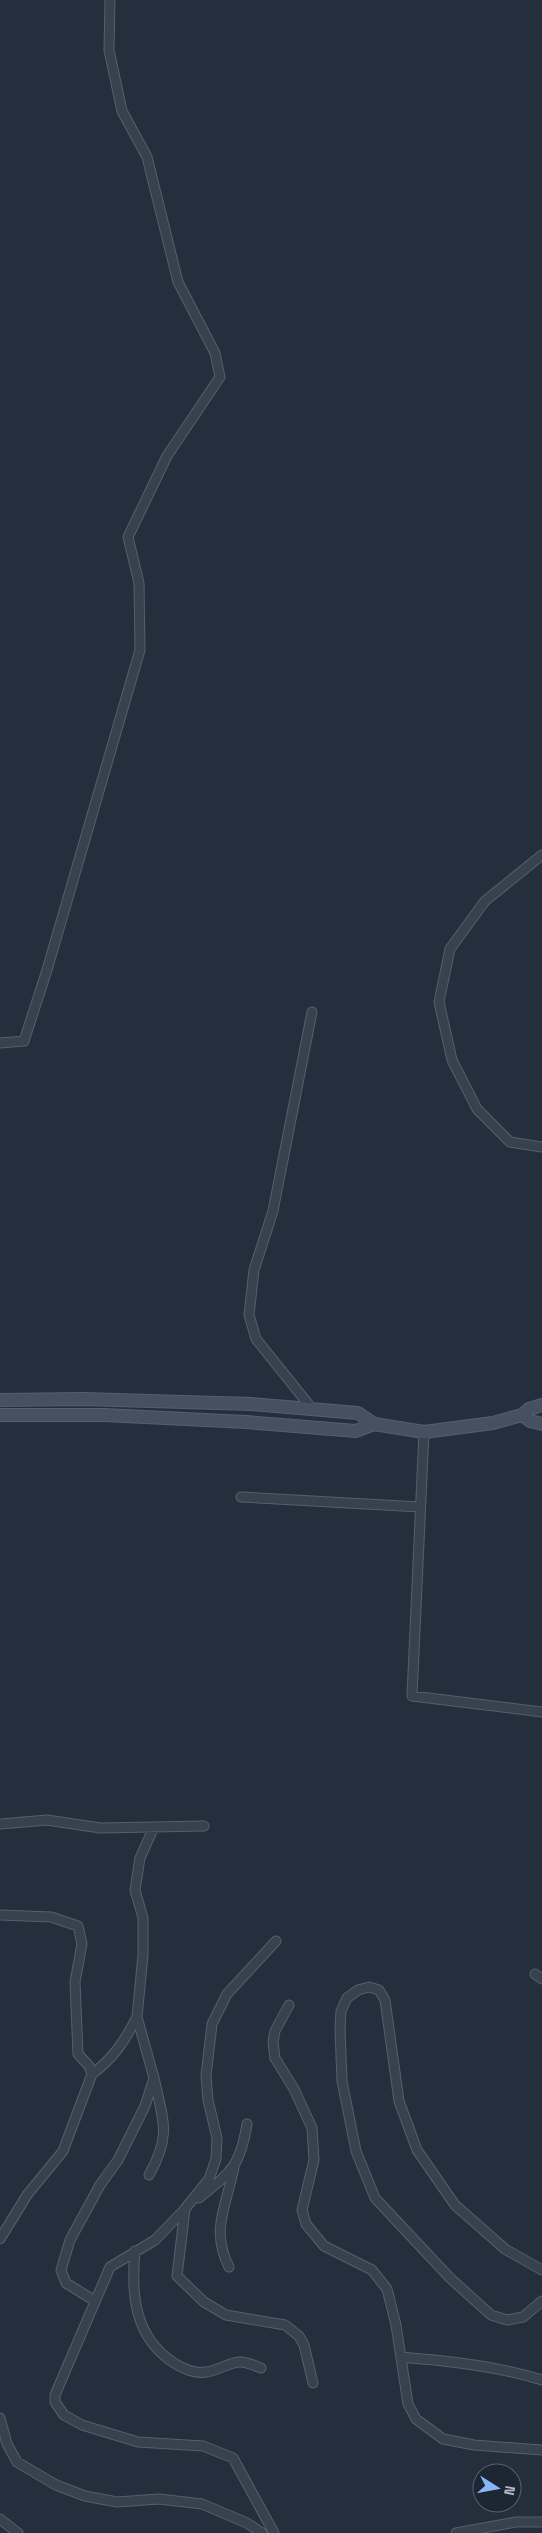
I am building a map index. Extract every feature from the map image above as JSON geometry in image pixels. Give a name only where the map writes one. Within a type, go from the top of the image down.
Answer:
[{"type":"street","points":[[0,1043],[24,1041],[47,970],[140,650],[139,583],[128,537],[167,456],[220,377],[215,353],[178,282],[147,157],[122,111],[109,50],[110,0]]},
{"type":"street","points":[[542,855],[485,901],[450,949],[439,1002],[452,1060],[477,1109],[510,1142],[542,1147]]},
{"type":"street","points":[[312,1012],[273,1210],[254,1270],[250,1315],[256,1340],[313,1410]]},
{"type":"street","points":[[0,1400],[83,1399],[251,1404],[358,1413],[374,1424],[424,1432],[466,1428],[522,1415],[530,1409],[542,1405]]},
{"type":"street","points":[[0,1415],[123,1416],[246,1422],[356,1431],[374,1424]]},
{"type":"street","points":[[522,1415],[530,1421],[542,1424]]},
{"type":"street","points":[[424,1432],[412,1696],[542,1712]]},
{"type":"street","points":[[241,1497],[420,1506]]},
{"type":"street","points":[[0,1824],[47,1820],[100,1828],[204,1826]]},
{"type":"street","points":[[149,2175],[156,2163],[165,2136],[164,2114],[137,2017],[143,1955],[143,1918],[135,1890],[140,1858],[154,1827]]},
{"type":"street","points":[[0,1914],[51,1917],[78,1926],[82,1944],[76,1982],[78,2054],[89,2066],[92,2074]]},
{"type":"street","points":[[276,1941],[227,1994],[212,2024],[206,2076],[208,2100],[216,2138],[216,2159],[209,2179],[184,2210],[177,2276],[204,2302],[226,2315],[285,2325],[299,2336],[304,2345],[313,2383]]},
{"type":"street","points":[[542,2270],[505,2249],[455,2205],[417,2150],[399,2101],[385,2000],[379,1990],[369,1987],[358,1990],[347,1998],[341,2012],[342,2081],[356,2151],[375,2198],[450,2278],[491,2315],[507,2320],[523,2317],[542,2301]]},
{"type":"street","points":[[289,2005],[275,2031],[273,2042],[275,2058],[290,2081],[312,2128],[314,2160],[302,2210],[306,2224],[324,2246],[372,2270],[387,2289],[396,2325],[408,2404],[416,2419],[443,2439],[474,2445],[542,2450]]},
{"type":"street","points":[[0,2239],[27,2194],[63,2151],[92,2074],[108,2062],[122,2045],[137,2017]]},
{"type":"street","points":[[95,2301],[66,2284],[61,2270],[70,2240],[100,2185],[118,2160],[145,2106],[154,2078]]},
{"type":"street","points":[[247,2124],[243,2151],[234,2166],[184,2210],[155,2240],[110,2267],[55,2395],[58,2407],[64,2414],[82,2425],[138,2442],[203,2446],[234,2458],[274,2533]]},
{"type":"street","points":[[229,2267],[222,2252],[219,2236],[234,2166]]},
{"type":"street","points":[[136,2251],[132,2285],[136,2310],[148,2338],[164,2357],[184,2369],[205,2373],[240,2362],[261,2368]]},
{"type":"street","points":[[401,2357],[472,2365],[519,2373],[542,2380]]},
{"type":"street","points":[[0,2418],[7,2444],[17,2462],[56,2485],[85,2496],[118,2502],[159,2499],[202,2504],[247,2523],[262,2533]]},
{"type":"street","points":[[0,2519],[18,2533]]},
{"type":"street","points":[[456,2533],[516,2522],[542,2522]]},
{"type":"street","points":[[489,2527],[500,2533]]}]
